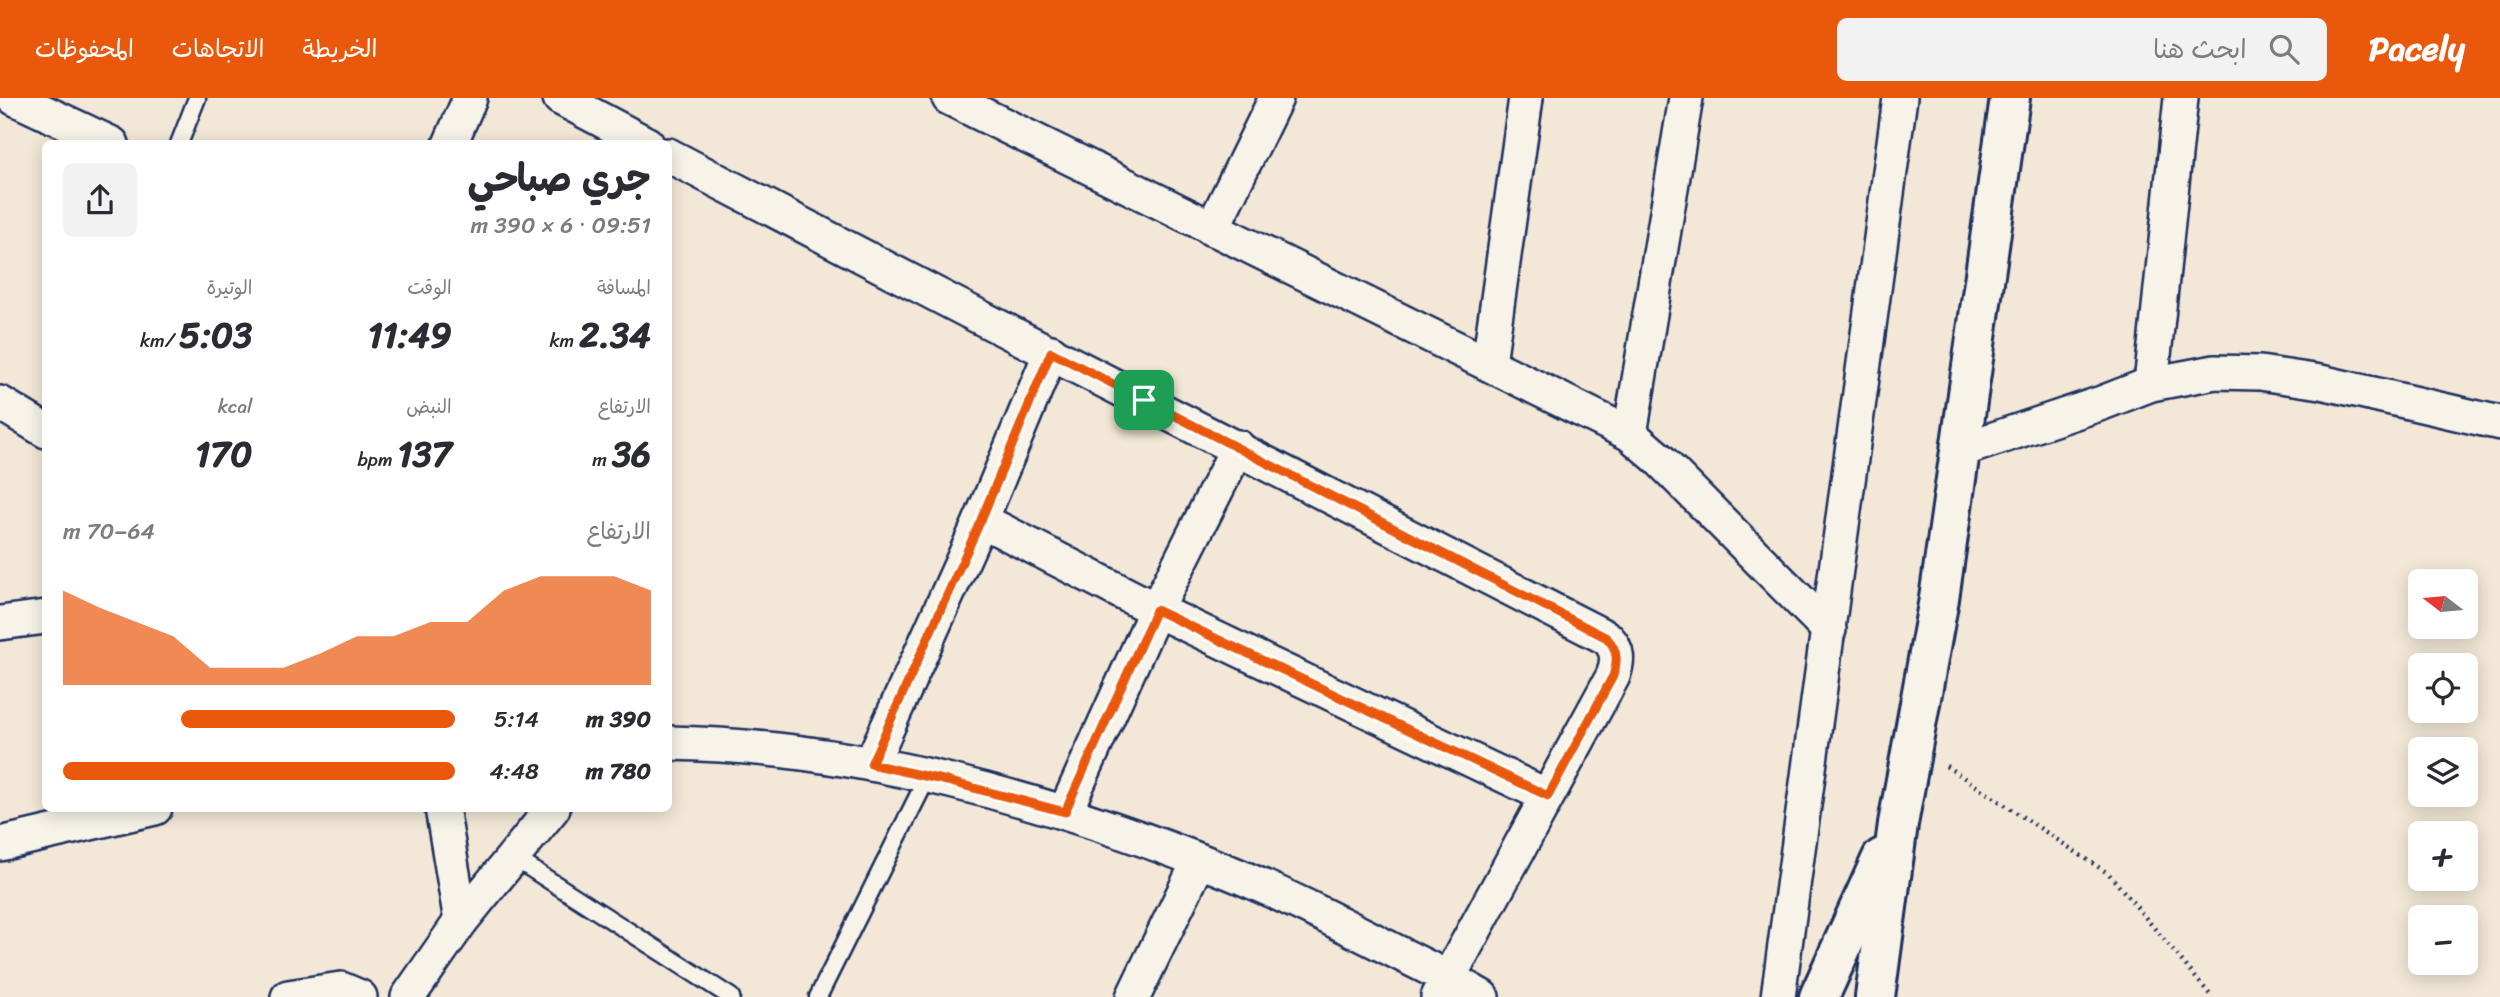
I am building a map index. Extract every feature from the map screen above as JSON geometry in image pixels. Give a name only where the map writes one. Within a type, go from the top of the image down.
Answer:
[{"type":"main road","points":[[1875,997],[1898,824],[1939,599],[2010,98]]},
{"type":"main road","points":[[1819,997],[1898,824]]},
{"type":"street","points":[[14,98],[103,140]]},
{"type":"street","points":[[452,140],[470,98]]},
{"type":"street","points":[[560,98],[639,140]]},
{"type":"street","points":[[949,98],[1630,433],[1829,630]]},
{"type":"street","points":[[1212,229],[1276,98]]},
{"type":"street","points":[[1489,363],[1527,98]]},
{"type":"street","points":[[1630,433],[1686,98]]},
{"type":"street","points":[[1778,997],[1900,98]]},
{"type":"street","points":[[2151,384],[2181,98]]},
{"type":"street","points":[[672,157],[1607,638],[1615,646],[1617,662],[1613,676],[1444,988]]},
{"type":"street","points":[[871,764],[981,520],[1051,352]]},
{"type":"street","points":[[1961,450],[2151,384],[2215,372],[2260,373],[2332,384],[2500,423]]},
{"type":"street","points":[[0,403],[42,429]]},
{"type":"street","points":[[1065,812],[1156,610],[1238,447]]},
{"type":"street","points":[[981,520],[1156,610],[1548,796]]},
{"type":"street","points":[[0,623],[42,618]]},
{"type":"street","points":[[672,743],[810,754],[871,764],[1065,812],[1226,871],[1310,910],[1444,988],[1482,997]]},
{"type":"street","points":[[0,844],[138,812]]},
{"type":"street","points":[[443,812],[461,921]]},
{"type":"street","points":[[408,997],[461,921],[550,812]]},
{"type":"street","points":[[1133,997],[1199,861]]},
{"type":"street","points":[[288,997],[341,989],[360,997]]},
{"type":"lane","points":[[181,140],[197,98]]},
{"type":"lane","points":[[817,997],[928,776]]},
{"type":"lane","points":[[513,858],[731,997]]},
{"type":"path","points":[[1913,745],[2109,874],[2212,997]]},
{"type":"route","points":[[1051,352],[1144,400],[1607,638],[1615,646],[1617,662],[1613,676],[1548,796],[1156,610],[1065,812],[871,764],[981,520],[1051,352]]}]
